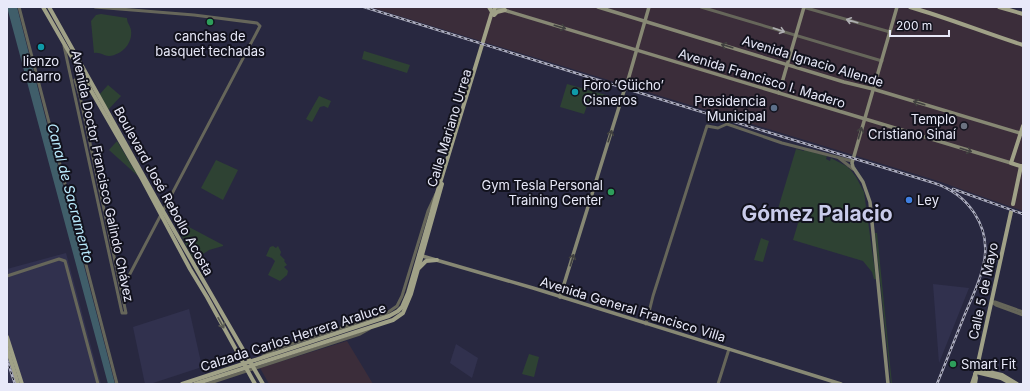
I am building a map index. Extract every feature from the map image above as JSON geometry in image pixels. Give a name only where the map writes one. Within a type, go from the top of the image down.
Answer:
[{"type":"main road","name":"Boulevard José Rebollo Acosta","points":[[43,7],[51,15],[121,135],[162,213],[188,267],[207,296],[255,384]]},
{"type":"main road","name":"Boulevard José Rebollo Acosta","points":[[49,7],[51,15],[64,42],[162,213],[263,384]]},
{"type":"main road","points":[[489,7],[492,15],[505,10]]},
{"type":"main road","name":"Calle Mariano Urrea","points":[[420,255],[437,192],[495,7]]},
{"type":"main road","name":"Avenida Francisco I. Madero","points":[[495,7],[1022,167]]},
{"type":"main road","name":"Avenida Ignacio Allende","points":[[598,7],[844,82],[873,89],[1022,134]]},
{"type":"main road","points":[[628,80],[649,7]]},
{"type":"main road","points":[[779,93],[804,7]]},
{"type":"main road","points":[[888,384],[870,202],[863,182],[855,171],[852,161],[897,7]]},
{"type":"main road","points":[[910,7],[962,23],[988,34],[1023,45]]},
{"type":"main road","points":[[999,7],[1023,14]]},
{"type":"main road","name":"Calle Mariano Urrea","points":[[420,255],[492,15]]},
{"type":"main road","points":[[560,297],[624,91]]},
{"type":"main road","points":[[110,123],[118,134],[121,135]]},
{"type":"main road","points":[[1012,163],[1022,134],[1023,126]]},
{"type":"main road","points":[[1013,204],[1022,167]]},
{"type":"main road","name":"Calle 5 de Mayo","points":[[972,384],[989,323],[1011,212]]},
{"type":"main road","name":"Avenida General Francisco Villa","points":[[420,255],[841,384]]},
{"type":"main road","name":"Calzada Carlos Herrera Araluce","points":[[195,384],[393,320],[403,313],[411,294],[420,255]]},
{"type":"main road","name":"Calzada Carlos Herrera Araluce","points":[[252,365],[260,358],[376,318],[395,313],[402,306],[408,293],[420,255]]},
{"type":"main road","points":[[417,269],[426,261],[437,260]]},
{"type":"main road","points":[[188,267],[193,267],[200,275]]},
{"type":"main road","points":[[207,296],[214,304],[216,304]]},
{"type":"main road","points":[[7,336],[17,373],[18,384]]},
{"type":"main road","points":[[7,348],[22,384]]},
{"type":"main road","name":"Calzada Carlos Herrera Araluce","points":[[182,384],[246,367]]},
{"type":"main road","points":[[976,372],[1001,378],[1012,384]]},
{"type":"main road","points":[[976,372],[1002,375],[1017,384]]},
{"type":"main road","name":"Calle 5 de Mayo","points":[[975,384],[976,372]]},
{"type":"street","points":[[18,7],[117,384]]},
{"type":"street","points":[[95,7],[194,15],[259,24],[257,33],[122,290],[118,291]]},
{"type":"street","points":[[701,7],[882,61]]},
{"type":"street","points":[[804,7],[890,32]]},
{"type":"street","name":"Avenida Doctor Francisco Galindo Chávez","points":[[64,42],[122,314],[126,313],[122,290],[80,96],[75,80]]},
{"type":"street","points":[[646,324],[707,126],[718,128],[725,124],[782,143],[852,161]]},
{"type":"street","points":[[836,156],[855,171]]},
{"type":"street","points":[[376,318],[393,310],[400,302],[428,210],[437,192]]},
{"type":"street","points":[[7,276],[59,259],[65,261],[98,384]]},
{"type":"street","points":[[992,302],[1023,312]]},
{"type":"street","points":[[992,302],[996,305],[1023,315]]},
{"type":"street","points":[[718,384],[728,349]]},
{"type":"street","points":[[207,384],[252,365]]},
{"type":"shaded area","name":"Canal de Sacramento","points":[[7,7],[17,7],[115,384],[108,384]]},
{"type":"shaded area","points":[[370,7],[1007,7],[1023,12],[1023,211],[938,181]]},
{"type":"shaded area","points":[[66,253],[101,384],[7,384],[7,269]]},
{"type":"shaded area","points":[[933,284],[969,288],[939,363]]},
{"type":"shaded area","points":[[189,309],[202,367],[150,384],[145,384],[133,327]]},
{"type":"shaded area","points":[[347,341],[373,384],[269,384],[260,368]]},
{"type":"shaded area","points":[[456,344],[478,358],[472,378],[450,363]]},
{"type":"green space","points":[[101,14],[127,18],[131,28],[130,39],[126,48],[114,55],[107,56],[94,53],[91,21],[96,15]]},
{"type":"green space","points":[[364,51],[410,65],[407,73],[362,59]]},
{"type":"green space","points":[[567,84],[606,95],[602,107],[588,103],[584,114],[560,107]]},
{"type":"green space","points":[[108,85],[121,96],[107,111],[99,95]]},
{"type":"green space","points":[[319,96],[331,101],[328,108],[324,106],[320,107],[312,122],[306,119]]},
{"type":"green space","points":[[117,141],[138,176],[109,150]]},
{"type":"green space","points":[[796,149],[804,151],[805,149],[827,156],[826,159],[830,161],[831,158],[848,167],[856,177],[864,192],[876,279],[874,279],[872,272],[863,261],[793,240],[799,220],[777,212]]},
{"type":"green space","points":[[216,160],[238,170],[223,200],[201,188]]},
{"type":"green space","points":[[172,218],[223,246],[209,250],[194,260]]},
{"type":"green space","points":[[875,233],[877,233],[892,384],[891,384]]},
{"type":"green space","points":[[761,238],[769,241],[763,262],[754,260]]},
{"type":"green space","points":[[273,246],[276,248],[278,246],[281,252],[280,255],[285,260],[284,261],[287,265],[284,267],[288,271],[287,275],[280,281],[268,275],[275,261],[266,256],[270,247]]},
{"type":"green space","points":[[529,354],[539,357],[534,377],[522,374]]},
{"type":"tunnel","points":[[624,91],[628,80]]},
{"type":"railway","points":[[364,7],[934,183],[957,195],[967,203],[980,224],[984,236],[984,262],[979,282],[937,384]]},
{"type":"railway","points":[[953,189],[1023,214]]},
{"type":"railway","points":[[7,360],[15,384]]},
{"type":"place","name":"canchas de basquet techadas","points":[[210,22]]},
{"type":"place","name":"lienzo charro","points":[[41,47]]},
{"type":"place","name":"Foro ‘Güicho’ Cisneros","points":[[575,92]]},
{"type":"place","name":"Presidencia Municipal","points":[[774,108]]},
{"type":"place","name":"Templo Cristiano Sinaí","points":[[964,126]]},
{"type":"place","name":"Gym Tesla Personal Training Center","points":[[611,192]]},
{"type":"place","name":"Ley","points":[[909,200]]},
{"type":"place","name":"Smart Fit","points":[[953,364]]},
{"type":"district","name":"Gómez Palacio","points":[[817,213]]}]
